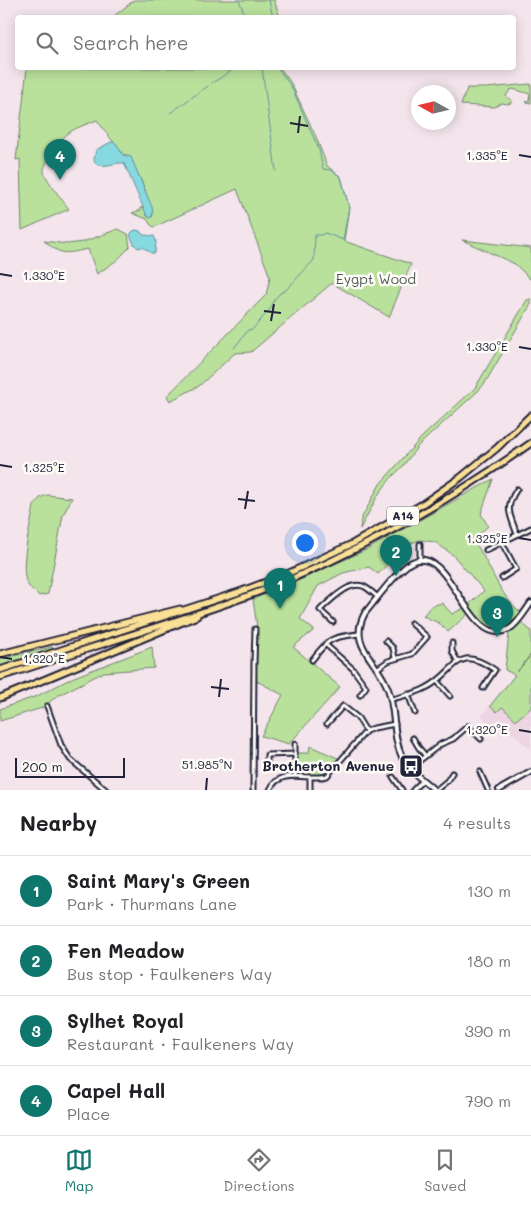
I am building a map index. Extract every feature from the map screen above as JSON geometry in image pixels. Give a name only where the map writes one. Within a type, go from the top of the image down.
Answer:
[{"type":"highway","name":"A14","points":[[0,677],[243,598],[256,589],[354,543],[420,506],[479,464],[531,415]]},
{"type":"highway","name":"A14","points":[[0,670],[188,608],[242,591],[256,589],[322,565],[400,526],[486,474],[531,443]]},
{"type":"highway","name":"A14","points":[[0,654],[172,610],[188,608]]},
{"type":"highway","name":"A14","points":[[0,698],[196,617],[208,610]]},
{"type":"street","points":[[517,489],[509,504],[509,512],[517,534]]},
{"type":"street","points":[[486,550],[531,528]]},
{"type":"street","points":[[502,543],[516,569],[502,578]]},
{"type":"street","points":[[420,544],[420,560]]},
{"type":"street","points":[[452,773],[447,781],[435,790],[409,769],[398,749],[392,698],[378,668],[362,648],[359,634],[362,619],[378,597],[404,568],[420,560],[436,565],[478,622],[490,630],[508,630],[517,622],[531,603]]},
{"type":"street","points":[[333,622],[320,610],[348,588],[359,585],[364,586],[378,597]]},
{"type":"street","points":[[378,668],[395,658],[412,654],[427,638],[411,623]]},
{"type":"street","points":[[253,790],[256,629]]},
{"type":"street","points":[[312,660],[325,644],[334,638],[359,634]]},
{"type":"street","points":[[386,641],[393,648],[395,658]]},
{"type":"street","points":[[452,643],[452,651],[458,662]]},
{"type":"street","points":[[325,644],[348,665],[366,687],[360,695]]},
{"type":"street","points":[[392,698],[426,688],[437,681],[458,662],[474,658],[495,670],[483,688]]},
{"type":"street","points":[[437,681],[450,696]]},
{"type":"street","points":[[408,694],[415,713]]},
{"type":"street","points":[[47,706],[61,744],[70,759],[106,790]]},
{"type":"street","points":[[327,724],[343,706],[358,718],[366,731]]},
{"type":"street","points":[[270,790],[272,784],[280,778],[327,776],[366,731],[396,724]]},
{"type":"street","points":[[409,769],[425,755],[441,744],[453,739],[468,726],[481,739]]},
{"type":"street","points":[[413,738],[425,755]]},
{"type":"street","points":[[295,744],[295,776]]},
{"type":"street","points":[[267,762],[267,755],[295,754]]},
{"type":"street","points":[[480,772],[488,790]]},
{"type":"street","points":[[499,790],[507,788],[531,772]]},
{"type":"street","points":[[310,777],[310,790]]},
{"type":"street","points":[[393,777],[402,790]]},
{"type":"street","points":[[413,790],[422,781]]},
{"type":"shaded area","points":[[531,654],[531,750],[509,730],[502,736],[481,716]]},
{"type":"green space","points":[[134,0],[274,0],[279,15],[115,15]]},
{"type":"green space","name":"Eygpt Wood","points":[[27,70],[281,70],[291,83],[327,166],[341,177],[349,207],[344,241],[411,264],[389,317],[332,283],[251,352],[235,353],[199,386],[170,401],[167,396],[266,295],[270,277],[237,189],[154,227],[147,219],[132,213],[144,207],[148,217],[153,216],[144,187],[129,155],[123,155],[97,120],[77,128],[66,135],[52,152],[44,168],[47,178],[69,209],[22,230],[20,159],[16,160]]},
{"type":"green space","points":[[531,84],[531,103],[526,102],[529,100],[530,94],[513,89],[506,96],[513,102],[508,104],[501,103],[495,107],[461,105],[467,88]]},
{"type":"green space","points":[[118,229],[128,234],[130,247],[117,260],[97,274],[88,249],[63,252],[44,241],[67,244],[83,242]]},
{"type":"green space","points":[[462,240],[531,248],[531,280],[515,264]]},
{"type":"green space","points":[[531,299],[531,304],[485,383],[418,446],[378,495],[360,529],[361,519],[380,484],[422,437],[475,388],[527,300]]},
{"type":"green space","points":[[493,479],[481,514],[488,526],[473,540],[507,598],[523,614],[515,624],[506,630],[495,630],[484,625],[470,612],[448,632],[439,623],[423,616],[431,606],[442,603],[452,614],[466,607],[484,591],[453,555],[435,542],[419,540],[405,546],[378,574],[369,567],[343,573],[318,586],[300,619],[314,630],[293,647],[340,687],[289,744],[261,736],[283,695],[255,680],[257,627],[253,599],[368,549]]},
{"type":"green space","points":[[47,495],[72,498],[63,515],[48,594],[39,596],[29,587],[24,569],[34,506],[40,498]]},
{"type":"green space","points":[[521,622],[531,631],[531,654],[517,672],[531,655],[531,708],[516,720],[502,707],[497,712],[490,706],[515,675],[505,670],[509,633]]},
{"type":"green space","points":[[52,647],[53,652],[0,669],[0,659]]},
{"type":"green space","points":[[152,647],[154,668],[104,672],[57,696],[42,708],[0,721],[0,709],[37,696],[74,677]]},
{"type":"green space","points":[[310,746],[340,759],[325,773],[297,774],[296,753],[309,753]]},
{"type":"water","points":[[111,142],[116,143],[123,155],[131,157],[152,207],[153,213],[151,218],[147,216],[124,163],[98,165],[95,163],[96,150]]},
{"type":"water","points":[[136,230],[140,231],[143,235],[154,236],[156,241],[155,253],[151,253],[143,247],[138,248],[134,244],[130,235]]},
{"type":"waterway","points":[[239,0],[245,15]]},
{"type":"waterway","points":[[269,0],[272,15]]},
{"type":"waterway","points":[[212,83],[233,70]]},
{"type":"waterway","points":[[262,70],[276,171]]},
{"type":"waterway","points":[[234,348],[249,329],[252,330],[271,308],[273,301],[280,293],[286,290],[314,260],[315,235],[325,233],[343,240],[349,207],[341,177],[331,170],[323,169],[319,150],[292,88],[279,70]]},
{"type":"waterway","points":[[170,113],[208,86]]},
{"type":"place","name":"Capel Hall","points":[[60,180]]},
{"type":"place","name":"Fen Meadow","points":[[396,576]]},
{"type":"place","name":"Saint Mary's Green","points":[[280,609]]},
{"type":"place","name":"Sylhet Royal","points":[[497,637]]},
{"type":"place","name":"Brotherton Avenue","points":[[411,766]]}]
